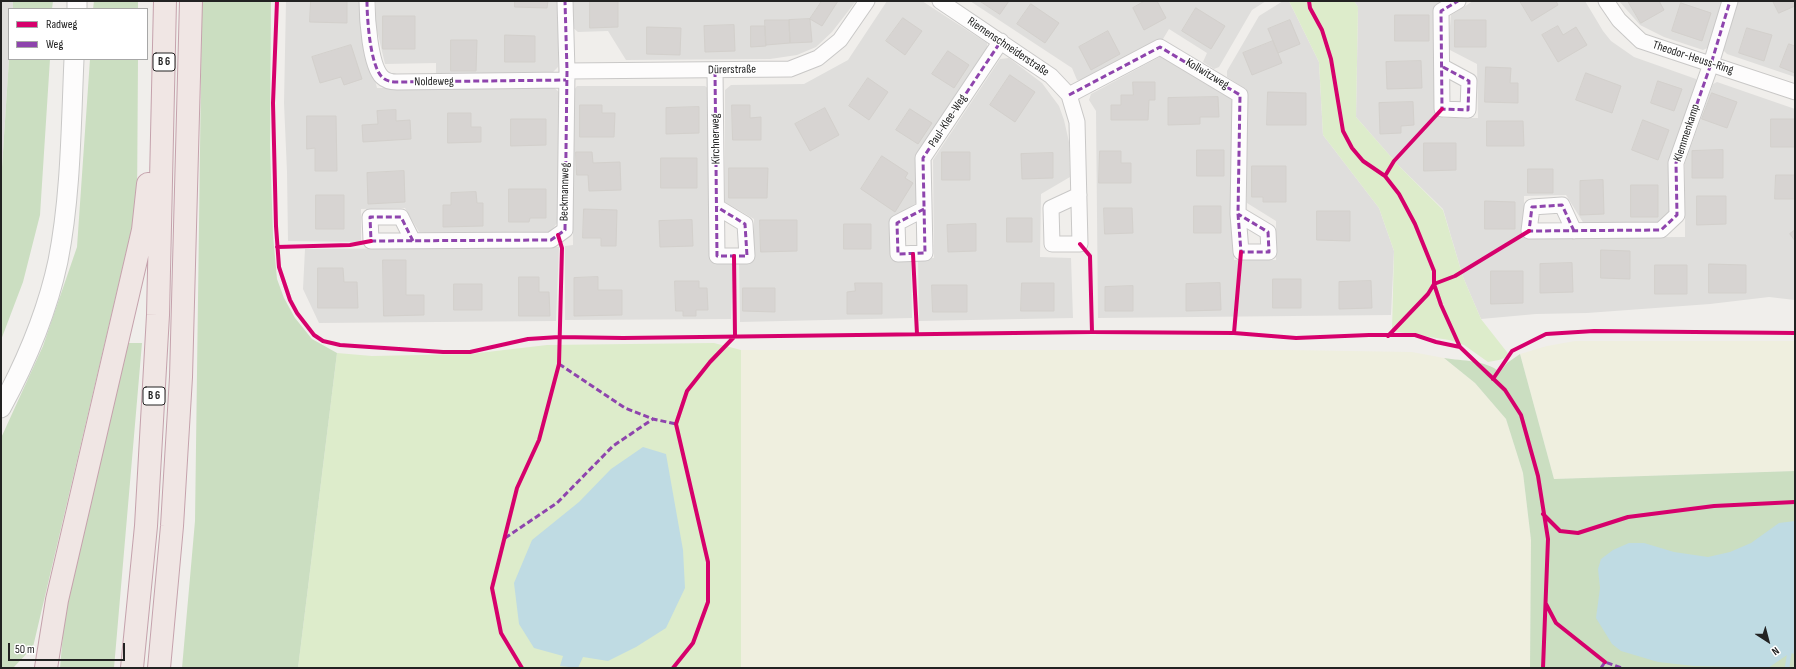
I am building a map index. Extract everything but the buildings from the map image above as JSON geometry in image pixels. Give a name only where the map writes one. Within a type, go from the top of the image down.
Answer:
[{"type":"highway","name":"B 6","points":[[132,668],[146,526],[158,315],[165,1]]},
{"type":"highway","name":"B 6","points":[[159,668],[172,526],[181,377],[191,1]]},
{"type":"highway","points":[[46,668],[57,600],[143,230],[147,198],[150,136],[163,124]]},
{"type":"street","name":"Noldeweg","points":[[367,1],[367,25],[377,68],[381,77],[386,81],[397,82],[566,76]]},
{"type":"street","points":[[565,1],[566,76]]},
{"type":"street","name":"Dürerstraße","points":[[566,76],[790,69],[818,58],[840,40],[867,1]]},
{"type":"street","name":"Riemenschneiderstraße","points":[[940,1],[1051,76],[1069,95],[1077,122],[1079,195]]},
{"type":"street","points":[[1443,67],[1441,11],[1458,1]]},
{"type":"street","name":"Theodor-Heuss-Ring","points":[[1606,1],[1619,20],[1641,41],[1795,92]]},
{"type":"street","name":"Klemmenkamp","points":[[1574,231],[1661,230],[1677,215],[1676,163],[1711,64],[1730,1]]},
{"type":"street","name":"Paul-Klee-Weg","points":[[924,209],[923,158],[1000,41]]},
{"type":"street","name":"Kollwitzweg","points":[[1069,95],[1160,47],[1240,95],[1238,214]]},
{"type":"street","points":[[1,408],[16,380],[32,342],[45,306],[58,262],[65,218],[69,174],[74,60]]},
{"type":"street","name":"Kirchnerweg","points":[[715,71],[717,207]]},
{"type":"street","name":"Beckmannweg","points":[[414,241],[551,240],[564,230],[566,76]]},
{"type":"shaded area","points":[[1,1],[13,1],[13,8],[8,8],[9,60],[1,183]]},
{"type":"shaded area","points":[[286,1],[361,1],[361,27],[377,88],[553,87],[559,92],[558,222],[550,232],[419,232],[405,208],[361,209],[361,242],[288,241],[284,103]]},
{"type":"shaded area","points":[[376,1],[558,1],[558,67],[552,73],[436,74],[436,63],[385,64],[376,26]]},
{"type":"shaded area","points":[[572,1],[856,1],[832,32],[816,47],[797,55],[770,59],[626,60],[608,31],[578,32],[572,27]]},
{"type":"shaded area","points":[[887,1],[922,1],[987,43],[988,51],[918,158],[918,202],[892,218],[891,259],[911,259],[912,318],[740,322],[739,260],[754,260],[754,219],[725,202],[725,90],[731,85],[804,84],[848,60]]},
{"type":"shaded area","points":[[970,1],[1266,1],[1252,10],[1219,67],[1214,69],[1203,62],[1207,53],[1169,29],[1163,39],[1084,82],[1077,80],[1072,68]]},
{"type":"shaded area","points":[[1283,1],[1289,1],[1319,62],[1323,135],[1379,208],[1394,251],[1391,315],[1098,318],[1096,111],[1089,100],[1091,94],[1163,55],[1234,97],[1234,260],[1276,260],[1276,221],[1247,203],[1246,89],[1227,77],[1227,71],[1259,16]]},
{"type":"shaded area","points":[[1354,1],[1443,1],[1435,6],[1436,105],[1443,118],[1478,118],[1477,64],[1448,49],[1451,15],[1473,1],[1585,1],[1603,31],[1611,41],[1634,57],[1696,79],[1698,83],[1671,211],[1657,225],[1584,224],[1566,195],[1524,196],[1524,238],[1685,237],[1685,163],[1713,84],[1717,82],[1795,109],[1795,300],[1769,297],[1710,304],[1587,313],[1536,314],[1481,319],[1463,277],[1443,209],[1399,166],[1356,117],[1358,7]]},
{"type":"shaded area","points":[[1619,1],[1726,1],[1710,47],[1703,50],[1664,37],[1640,25]]},
{"type":"shaded area","points":[[1738,1],[1795,1],[1795,77],[1727,54],[1723,50]]},
{"type":"shaded area","points":[[1009,58],[1042,83],[1059,106],[1064,120],[1069,142],[1070,177],[1041,194],[1040,257],[1071,258],[1073,318],[919,321],[918,259],[934,258],[933,160],[1000,59]]},
{"type":"shaded area","points":[[577,86],[705,86],[710,90],[711,261],[733,260],[731,319],[565,320],[565,246],[573,245],[572,92]]},
{"type":"shaded area","points":[[559,247],[556,321],[319,323],[303,289],[305,249]]},
{"type":"green space","points":[[13,1],[53,1],[52,8],[13,8]]},
{"type":"green space","points":[[94,1],[138,1],[138,8],[93,8]]},
{"type":"green space","points":[[202,1],[271,1],[270,145],[273,235],[277,279],[284,298],[295,318],[312,339],[337,353],[298,668],[182,668],[195,521]]},
{"type":"green space","points":[[1289,1],[1354,1],[1358,7],[1356,117],[1399,166],[1443,210],[1463,277],[1481,319],[1510,356],[1488,362],[1464,345],[1449,340],[1392,331],[1394,251],[1379,208],[1323,135],[1319,62]]},
{"type":"green space","points":[[9,60],[50,60],[40,215],[23,282],[1,340],[1,183]]},
{"type":"green space","points":[[90,60],[138,60],[137,206],[33,647],[14,667],[1,668],[1,438],[43,346],[77,247]]},
{"type":"green space","points":[[1575,341],[1795,341],[1795,471],[1554,479],[1520,354],[1547,346]]},
{"type":"green space","points":[[126,343],[142,343],[114,668],[60,668],[66,599]]},
{"type":"green space","points":[[714,343],[741,350],[741,668],[298,668],[337,353],[372,356],[470,354],[547,345]]},
{"type":"green space","points":[[741,350],[1289,350],[1412,352],[1444,358],[1475,383],[1506,419],[1523,473],[1531,540],[1530,668],[741,668]]},
{"type":"green space","points":[[1520,354],[1554,479],[1795,471],[1795,668],[1530,668],[1531,540],[1523,473],[1506,419],[1475,383],[1444,358],[1481,363],[1500,372],[1507,363]]},
{"type":"water","points":[[643,447],[666,454],[683,550],[685,588],[666,628],[636,647],[608,661],[583,657],[578,668],[560,666],[563,656],[534,648],[519,624],[514,583],[532,540],[579,502],[611,469]]},
{"type":"water","points":[[1795,521],[1795,654],[1790,653],[1768,668],[1694,666],[1658,662],[1621,651],[1612,644],[1596,618],[1600,588],[1598,569],[1601,559],[1613,550],[1629,543],[1644,543],[1674,552],[1708,557],[1730,552],[1751,543],[1779,523]]},
{"type":"waterway","points":[[1787,668],[1790,649]]},
{"type":"marked path","points":[[367,1],[372,52],[378,71],[382,77],[387,80],[397,82],[566,80]]},
{"type":"marked path","points":[[413,241],[401,217],[370,217],[371,241],[551,240],[565,230],[567,71],[565,1]]},
{"type":"marked path","points":[[1443,67],[1469,81],[1468,110],[1442,109],[1441,11],[1458,1]]},
{"type":"marked path","points":[[1574,231],[1562,205],[1532,207],[1529,231],[1661,230],[1677,215],[1676,163],[1711,64],[1730,1]]},
{"type":"marked path","points":[[924,209],[897,223],[898,254],[925,253],[923,158],[1001,41]]},
{"type":"marked path","points":[[1069,95],[1160,47],[1240,95],[1238,214],[1241,252],[1269,252],[1268,232],[1238,214]]},
{"type":"marked path","points":[[715,71],[717,256],[747,256],[745,224],[717,207]]},
{"type":"marked path","points":[[559,364],[625,408],[653,419],[676,424]]},
{"type":"marked path","points":[[505,538],[557,503],[613,446],[653,419]]},
{"type":"marked path","points":[[1601,668],[1605,662],[1622,668]]},
{"type":"cycle path","points":[[277,1],[273,103],[276,226],[279,267],[290,300],[297,313],[314,335],[323,341],[340,345],[443,352],[470,352],[528,339],[559,337],[623,338],[1092,332],[1234,333],[1296,338],[1415,335],[1436,342],[1460,347]]},
{"type":"cycle path","points":[[1309,1],[1310,8],[1322,30],[1331,59],[1343,131],[1352,148],[1363,161],[1385,176],[1399,194],[1415,224],[1434,271],[1434,284],[1441,305],[1460,347],[1505,390],[1521,415],[1538,476],[1548,539],[1543,668]]},
{"type":"cycle path","points":[[1385,176],[1394,161],[1442,109]]},
{"type":"cycle path","points":[[1388,336],[1428,294],[1434,284],[1455,276],[1529,231]]},
{"type":"cycle path","points":[[522,668],[501,633],[492,588],[517,488],[539,440],[559,364],[562,248],[558,235]]},
{"type":"cycle path","points":[[277,247],[350,245],[371,241]]},
{"type":"cycle path","points":[[1080,244],[1090,256],[1092,332]]},
{"type":"cycle path","points":[[1234,333],[1241,252]]},
{"type":"cycle path","points":[[913,254],[917,334]]},
{"type":"cycle path","points":[[673,668],[693,643],[708,602],[708,562],[676,424],[687,391],[710,362],[735,336],[734,256]]},
{"type":"cycle path","points":[[1493,379],[1512,351],[1546,334],[1594,331],[1795,333]]},
{"type":"cycle path","points":[[1543,514],[1560,531],[1578,533],[1628,517],[1714,506],[1795,502]]},
{"type":"cycle path","points":[[1546,604],[1556,623],[1605,662]]}]
